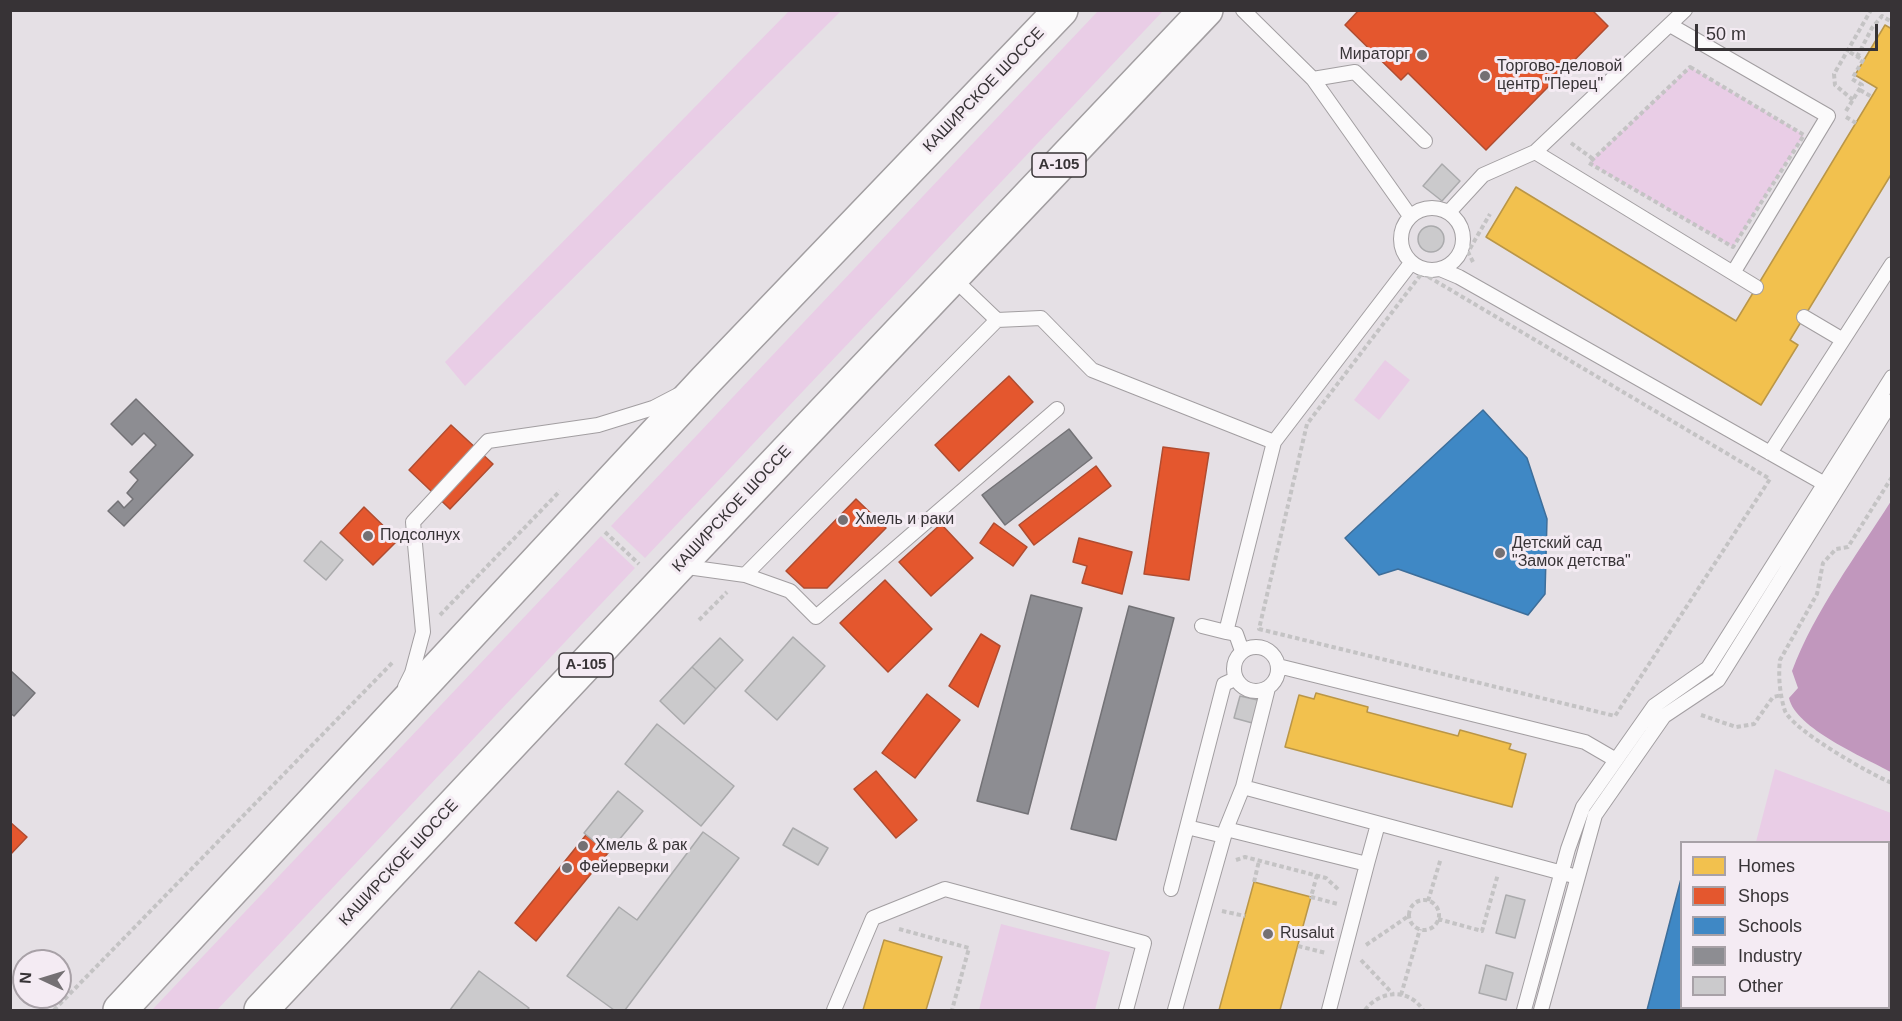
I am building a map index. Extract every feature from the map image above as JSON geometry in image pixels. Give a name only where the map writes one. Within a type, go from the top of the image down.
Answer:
[{"type":"highway","name":"КАШИРСКОЕ ШОССЕ","points":[[120,1011],[706,380],[1061,10]]},
{"type":"highway","name":"КАШИРСКОЕ ШОССЕ","points":[[261,1011],[678,566],[1206,10]]},
{"type":"lane","points":[[1243,10],[1312,79],[1410,216]]},
{"type":"lane","points":[[1449,212],[1483,175],[1535,152],[1685,10]]},
{"type":"lane","points":[[1670,25],[1828,116],[1733,273]]},
{"type":"lane","points":[[1312,79],[1355,72],[1425,141]]},
{"type":"lane","points":[[1535,152],[1756,287]]},
{"type":"lane","points":[[1440,269],[1457,258],[1464,238],[1456,219],[1449,212],[1429,207],[1410,216],[1404,225],[1401,245],[1411,263],[1420,268],[1440,269],[1459,277],[1830,487]]},
{"type":"lane","points":[[1226,632],[1274,442],[1411,263]]},
{"type":"lane","points":[[1770,453],[1892,264]]},
{"type":"lane","points":[[952,277],[997,320]]},
{"type":"lane","points":[[1804,317],[1842,340]]},
{"type":"lane","points":[[745,575],[997,320],[1041,318],[1092,370],[1113,371],[1274,442]]},
{"type":"lane","points":[[1541,1011],[1595,815],[1664,716],[1718,680],[1892,377]]},
{"type":"lane","points":[[389,720],[412,673],[423,632],[412,522],[488,441],[597,425],[653,408],[706,380]]},
{"type":"lane","points":[[1524,1011],[1561,873],[1583,807],[1654,706],[1708,668],[1830,487],[1892,401]]},
{"type":"lane","points":[[678,566],[745,575],[790,591],[816,617],[1057,409]]},
{"type":"lane","points":[[1202,626],[1236,634],[1242,651]]},
{"type":"lane","points":[[1175,1011],[1225,833],[1243,787],[1268,688],[1276,679],[1278,666],[1270,651],[1261,647],[1251,647],[1242,651],[1235,659],[1233,669],[1235,679],[1241,687],[1250,691],[1268,688]]},
{"type":"lane","points":[[1278,666],[1585,741],[1616,760]]},
{"type":"lane","points":[[1171,889],[1224,684],[1235,679]]},
{"type":"lane","points":[[1243,787],[1578,877]]},
{"type":"lane","points":[[1329,1011],[1378,824]]},
{"type":"lane","points":[[1187,827],[1367,864]]},
{"type":"lane","points":[[834,1011],[873,918],[945,889],[1144,942],[1126,1011]]},
{"type":"path","points":[[1848,51],[1863,60],[1852,79],[1862,85],[1853,100],[1835,85],[1834,74],[1871,10]]},
{"type":"path","points":[[1857,57],[1872,28],[1882,16],[1892,22]]},
{"type":"path","points":[[1690,67],[1804,135],[1733,247],[1589,163],[1593,159],[1690,67]]},
{"type":"path","points":[[1859,90],[1872,97]]},
{"type":"path","points":[[1850,120],[1856,123]]},
{"type":"path","points":[[1556,132],[1593,159]]},
{"type":"path","points":[[1422,273],[1770,479],[1615,717],[1259,629],[1307,424],[1422,273]]},
{"type":"path","points":[[1892,477],[1848,547],[1836,549],[1823,563],[1817,594],[1780,660],[1782,695],[1786,712],[1817,741],[1892,783]]},
{"type":"path","points":[[54,1011],[561,490]]},
{"type":"path","points":[[605,532],[639,564]]},
{"type":"path","points":[[699,620],[745,575]]},
{"type":"path","points":[[1696,715],[1704,715],[1736,728],[1754,724],[1773,697],[1782,695]]},
{"type":"path","points":[[1428,901],[1445,842]]},
{"type":"path","points":[[1229,866],[1233,861],[1245,857],[1326,878],[1340,889],[1342,905],[1339,915]]},
{"type":"path","points":[[1254,882],[1259,861]]},
{"type":"path","points":[[1438,919],[1482,931],[1500,868]]},
{"type":"path","points":[[1317,875],[1311,897],[1342,905]]},
{"type":"path","points":[[1364,947],[1410,915],[1416,903],[1428,901],[1437,907],[1438,919],[1431,928],[1420,929],[1413,924],[1410,915]]},
{"type":"path","points":[[1215,909],[1245,916]]},
{"type":"path","points":[[892,927],[969,948],[952,1011]]},
{"type":"path","points":[[1401,995],[1420,929]]},
{"type":"path","points":[[1298,946],[1329,954],[1332,944]]},
{"type":"path","points":[[1354,953],[1393,994]]},
{"type":"path","points":[[1365,1011],[1373,1001],[1393,994],[1413,1000],[1423,1011]]},
{"type":"shaded area","points":[[789,11],[841,11],[465,386],[445,362]]},
{"type":"shaded area","points":[[1098,11],[1163,11],[645,558],[611,526]]},
{"type":"shaded area","points":[[1690,67],[1804,135],[1733,247],[1589,163]]},
{"type":"shaded area","points":[[1385,360],[1410,380],[1379,420],[1354,400]]},
{"type":"shaded area","points":[[1891,501],[1891,772],[1817,731],[1794,709],[1789,698],[1798,688],[1792,671],[1812,626],[1837,583]]},
{"type":"shaded area","points":[[601,536],[635,568],[217,1010],[152,1010]]},
{"type":"shaded area","points":[[1775,769],[1891,813],[1891,1010],[1808,1010],[1890,1009],[1890,841],[1756,841]]},
{"type":"shaded area","points":[[1001,924],[1110,952],[1095,1010],[979,1010]]},
{"type":"building: Homes","points":[[1885,25],[1892,29],[1892,173],[1790,340],[1798,345],[1761,405],[1486,237],[1516,187],[1736,321],[1877,88],[1855,75]]},
{"type":"building: Homes","points":[[1316,693],[1368,707],[1367,712],[1458,736],[1460,730],[1511,744],[1509,749],[1526,754],[1512,807],[1285,747],[1299,695],[1314,699]]},
{"type":"building: Homes","points":[[1254,882],[1311,897],[1280,1010],[1219,1010]]},
{"type":"building: Homes","points":[[884,940],[942,957],[926,1010],[863,1010]]},
{"type":"building: Shops","name":"Торгово-деловой центр \"Перец\"","points":[[1359,10],[1592,10],[1608,26],[1486,150],[1408,73],[1401,80],[1345,25]]},
{"type":"building: Shops","points":[[1009,376],[1033,402],[959,471],[935,445]]},
{"type":"building: Shops","points":[[451,425],[493,464],[450,509],[409,470]]},
{"type":"building: Shops","points":[[1163,447],[1209,453],[1189,580],[1144,574]]},
{"type":"building: Shops","points":[[1096,466],[1111,486],[1034,545],[1019,525]]},
{"type":"building: Shops","points":[[856,499],[886,528],[827,588],[804,588],[786,571]]},
{"type":"building: Shops","points":[[364,507],[398,540],[373,565],[340,533]]},
{"type":"building: Shops","points":[[994,523],[1027,547],[1013,566],[980,543]]},
{"type":"building: Shops","points":[[941,524],[973,558],[931,596],[899,562]]},
{"type":"building: Shops","points":[[1079,538],[1132,552],[1122,594],[1082,583],[1087,566],[1073,562]]},
{"type":"building: Shops","points":[[885,580],[932,629],[888,672],[840,623]]},
{"type":"building: Shops","points":[[981,634],[1000,646],[978,707],[949,686]]},
{"type":"building: Shops","points":[[927,694],[960,720],[915,778],[882,753]]},
{"type":"building: Shops","points":[[876,771],[917,820],[896,838],[854,789]]},
{"type":"building: Shops","points":[[10,822],[27,837],[10,855]]},
{"type":"building: Shops","points":[[586,835],[608,853],[536,941],[515,923]]},
{"type":"building: Schools","points":[[1483,410],[1527,458],[1547,519],[1545,594],[1528,615],[1398,569],[1379,575],[1345,538]]},
{"type":"building: Schools","points":[[1680,883],[1680,1009],[1776,1009],[1647,1010]]},
{"type":"building: Industry","points":[[136,399],[193,455],[124,526],[108,511],[118,501],[124,508],[133,499],[127,493],[138,480],[130,472],[156,445],[144,433],[132,445],[111,424]]},
{"type":"building: Industry","points":[[1069,429],[1092,458],[1005,525],[982,495]]},
{"type":"building: Industry","points":[[1031,595],[1082,608],[1028,814],[977,801]]},
{"type":"building: Industry","points":[[1129,606],[1174,618],[1116,840],[1071,829]]},
{"type":"building: Industry","points":[[11,671],[35,693],[14,716],[10,713]]},
{"type":"building: Other","points":[[1442,164],[1460,181],[1442,201],[1423,186]]},
{"type":"building: Other","points":[[1431,226],[1440,230],[1444,239],[1440,248],[1431,252],[1422,248],[1418,239],[1422,230]]},
{"type":"building: Other","points":[[321,541],[343,560],[326,580],[304,561]]},
{"type":"building: Other","points":[[793,637],[825,666],[777,720],[745,691]]},
{"type":"building: Other","points":[[720,638],[743,660],[716,689],[692,667]]},
{"type":"building: Other","points":[[692,667],[716,689],[684,724],[660,701]]},
{"type":"building: Other","points":[[1240,696],[1262,701],[1256,724],[1234,718]]},
{"type":"building: Other","points":[[657,724],[734,786],[701,826],[625,764]]},
{"type":"building: Other","points":[[618,791],[643,811],[608,853],[584,833]]},
{"type":"building: Other","points":[[793,828],[828,848],[818,865],[783,845]]},
{"type":"building: Other","points":[[703,832],[739,858],[625,1010],[614,1010],[567,976],[619,907],[637,920]]},
{"type":"building: Other","points":[[1506,895],[1525,900],[1515,938],[1496,933]]},
{"type":"building: Other","points":[[1486,965],[1513,973],[1506,1000],[1479,993]]},
{"type":"building: Other","points":[[479,971],[529,1008],[527,1010],[450,1010]]},
{"type":"place","name":"Мираторг","points":[[1422,55]]},
{"type":"place","name":"Торгово-деловой центр \"Перец\"","points":[[1485,76]]},
{"type":"place","name":"Хмель и раки","points":[[843,520]]},
{"type":"place","name":"Подсолнух","points":[[368,536]]},
{"type":"place","name":"Детский сад \"Замок детства\"","points":[[1500,553]]},
{"type":"place","name":"Хмель & рак","points":[[583,846]]},
{"type":"place","name":"Фейерверки","points":[[567,868]]},
{"type":"place","name":"Rusalut","points":[[1268,934]]}]
